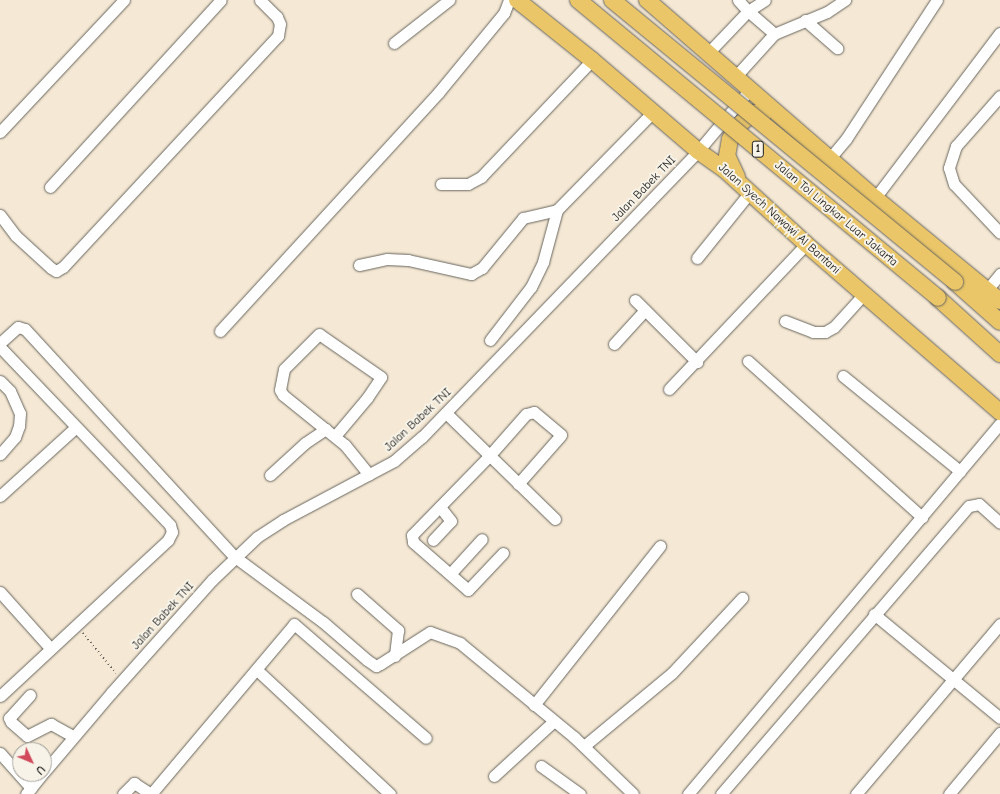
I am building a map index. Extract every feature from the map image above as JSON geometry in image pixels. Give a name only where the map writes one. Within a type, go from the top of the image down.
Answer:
[{"type":"highway","name":"Jalan Syech Nawawi Al Bantani","points":[[517,0],[592,60],[698,151],[745,188],[806,244],[1000,412]]},
{"type":"highway","name":"Jalan Tol Lingkar Luar Jakarta","points":[[578,0],[938,298],[1000,354]]},
{"type":"highway","name":"Jalan Tol Lingkar Luar Jakarta","points":[[612,0],[956,282],[1000,322]]},
{"type":"highway","points":[[647,0],[751,88],[789,124],[875,198],[1000,301]]},
{"type":"highway","points":[[745,188],[731,164],[727,149],[739,125],[753,113],[759,112],[789,124]]},
{"type":"street","points":[[0,132],[124,0]]},
{"type":"street","points":[[50,187],[221,0]]},
{"type":"street","points":[[0,215],[16,236],[51,268],[56,271],[63,267],[278,36],[280,24],[277,17],[260,0]]},
{"type":"street","points":[[394,43],[449,0]]},
{"type":"street","points":[[220,331],[438,93],[504,13],[509,0]]},
{"type":"street","points":[[738,0],[774,34]]},
{"type":"street","points":[[708,53],[748,11],[765,0]]},
{"type":"street","points":[[736,76],[774,34],[827,12],[845,0]]},
{"type":"street","points":[[830,158],[846,139],[937,0]]},
{"type":"street","points":[[805,20],[837,48]]},
{"type":"street","points":[[875,198],[1000,33]]},
{"type":"street","points":[[441,184],[468,184],[481,176],[592,60]]},
{"type":"street","name":"Jalan Babek TNI","points":[[52,762],[73,736],[235,557],[257,537],[283,520],[394,461],[446,413],[698,151],[751,88]]},
{"type":"street","points":[[1000,96],[956,146],[949,168],[954,184],[1000,233]]},
{"type":"street","points":[[490,340],[531,287],[543,262],[557,210],[653,112]]},
{"type":"street","points":[[698,258],[745,188]]},
{"type":"street","points":[[359,265],[387,259],[408,260],[471,274],[482,268],[523,218],[557,210]]},
{"type":"street","points":[[669,389],[698,362],[806,244]]},
{"type":"street","points":[[987,290],[1000,274]]},
{"type":"street","points":[[785,321],[813,332],[824,332],[834,326],[863,294]]},
{"type":"street","points":[[635,300],[698,362]]},
{"type":"street","points":[[614,344],[645,310]]},
{"type":"street","points":[[0,343],[18,327],[25,329],[235,557],[323,622],[371,664],[376,666],[395,656],[426,633],[438,634],[460,643],[584,746],[633,794]]},
{"type":"street","points":[[270,475],[305,443],[330,432],[367,398],[381,377],[319,334],[284,369],[280,390],[283,395],[330,432],[345,445],[369,475]]},
{"type":"street","points":[[0,347],[75,428],[170,526],[172,532],[168,540],[0,696]]},
{"type":"street","points":[[748,361],[922,517]]},
{"type":"street","points":[[844,376],[960,471]]},
{"type":"street","points":[[0,381],[10,391],[20,413],[19,426],[15,437],[0,454]]},
{"type":"street","points":[[503,553],[470,589],[450,574],[411,538],[412,534],[440,507],[530,412],[534,412],[558,430],[560,438],[518,484]]},
{"type":"street","points":[[446,413],[555,519]]},
{"type":"street","points":[[688,794],[1000,424]]},
{"type":"street","points":[[0,496],[75,428]]},
{"type":"street","points":[[721,794],[874,614],[969,506],[979,504],[1000,523]]},
{"type":"street","points":[[433,540],[451,521],[440,507]]},
{"type":"street","points":[[450,574],[482,539]]},
{"type":"street","points":[[534,705],[660,546]]},
{"type":"street","points":[[0,592],[50,648]]},
{"type":"street","points":[[357,594],[398,630],[395,656]]},
{"type":"street","points":[[584,746],[672,673],[742,598]]},
{"type":"street","points":[[874,614],[1000,718]]},
{"type":"street","points":[[123,794],[134,783],[151,794],[284,638],[294,624],[426,738]]},
{"type":"street","points":[[856,794],[1000,624]]},
{"type":"street","points":[[257,670],[390,794]]},
{"type":"street","points":[[30,695],[9,718],[11,722],[27,736],[51,724],[73,736]]},
{"type":"street","points":[[494,776],[554,721]]},
{"type":"street","points":[[949,794],[1000,733]]},
{"type":"street","points":[[0,753],[29,791]]},
{"type":"street","points":[[542,766],[580,794]]},
{"type":"street","name":"Jalan Babek TNI","points":[[29,791],[36,782]]},
{"type":"path","points":[[80,630],[112,665],[117,675]]}]
